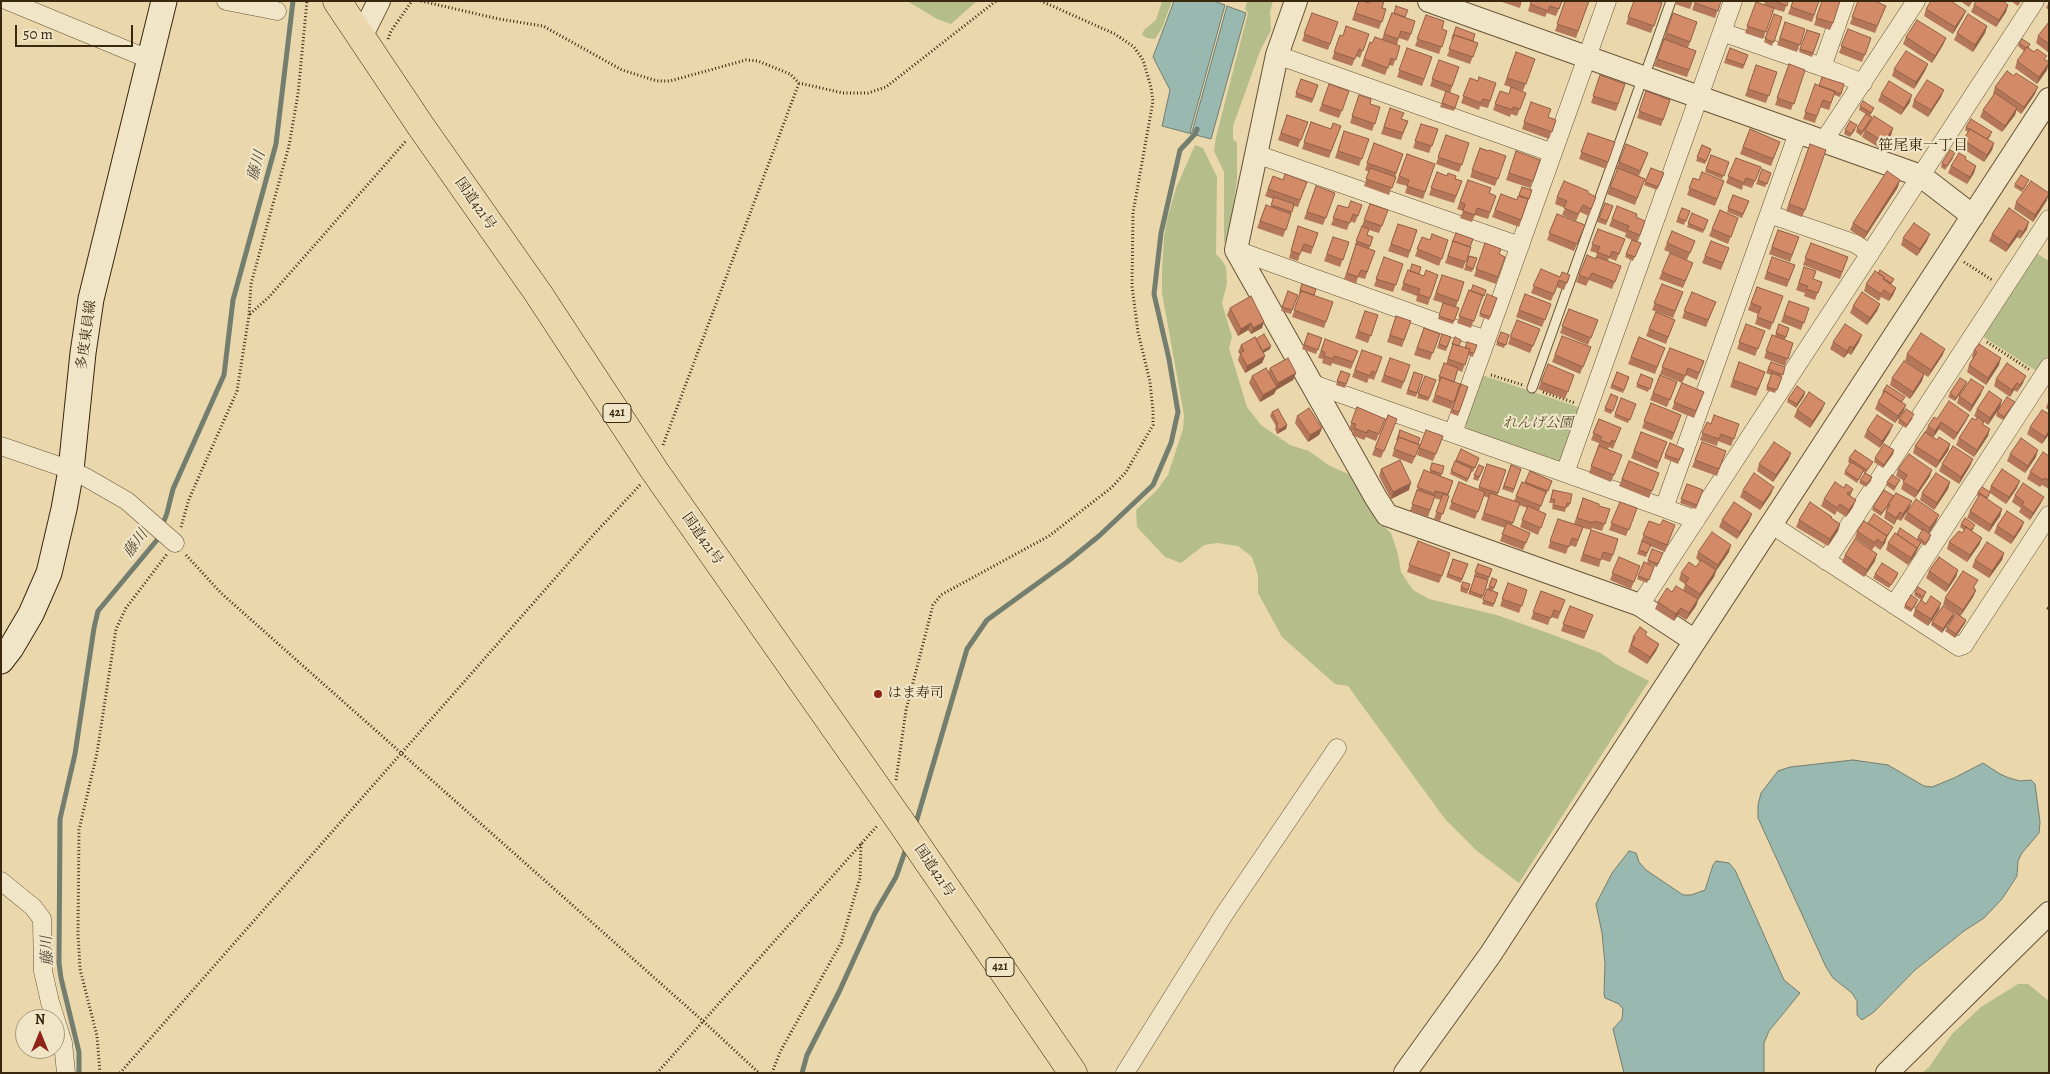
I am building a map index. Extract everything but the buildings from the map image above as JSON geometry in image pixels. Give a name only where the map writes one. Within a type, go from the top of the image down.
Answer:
[{"type":"highway","name":"国道421号","points":[[337,1],[420,125],[538,293],[654,470],[1073,1073]]},
{"type":"main road","name":"多度東員線","points":[[1,661],[31,614],[49,573],[71,470],[83,353],[91,299],[164,1]]},
{"type":"street","points":[[1,9],[6,1],[151,60]]},
{"type":"street","points":[[226,1],[278,11]]},
{"type":"street","points":[[361,37],[379,1]]},
{"type":"street","points":[[1296,1],[1277,55],[1236,250],[1387,515],[1640,605],[1695,641]]},
{"type":"street","points":[[1429,1],[1586,58],[1646,72],[1699,97],[1921,176],[1973,216]]},
{"type":"street","points":[[1453,433],[1607,1]]},
{"type":"street","points":[[1565,473],[1733,1]]},
{"type":"street","points":[[1822,67],[1845,1]]},
{"type":"street","points":[[1823,142],[1916,1]]},
{"type":"street","points":[[1640,605],[2035,1]]},
{"type":"street","points":[[1722,32],[1863,83]]},
{"type":"street","points":[[1277,55],[1553,154]]},
{"type":"street","points":[[1405,1073],[1490,955],[2049,100]]},
{"type":"street","points":[[1664,508],[1798,133]]},
{"type":"street","points":[[1256,154],[1520,246]]},
{"type":"street","points":[[1769,214],[1856,244],[1870,254]]},
{"type":"street","points":[[1826,561],[2049,219]]},
{"type":"street","points":[[1236,250],[1486,340]]},
{"type":"street","points":[[1894,605],[2045,373]]},
{"type":"street","points":[[1313,384],[1696,520]]},
{"type":"street","points":[[1,446],[71,470],[127,501],[173,540]]},
{"type":"street","points":[[1772,525],[1954,644],[1960,646],[1964,645],[2049,515]]},
{"type":"street","points":[[1125,1073],[1225,914],[1337,748]]},
{"type":"street","points":[[1,882],[33,907],[42,919],[43,971],[50,1002],[63,1043],[66,1073]]},
{"type":"street","points":[[1887,1073],[2049,913]]},
{"type":"lane","points":[[1532,388],[1671,1]]},
{"type":"path","points":[[100,1073],[97,1036],[80,969],[78,934],[79,830],[97,753],[116,629],[126,608],[173,540],[189,498],[236,391],[250,315],[251,284],[289,146],[299,85],[307,1]]},
{"type":"path","points":[[382,69],[391,31],[412,1]]},
{"type":"path","points":[[421,1],[500,19],[543,26],[622,70],[657,81],[670,81],[746,60],[758,61],[790,74],[799,83],[843,94],[868,93],[886,87],[996,1]]},
{"type":"path","points":[[657,1073],[861,842],[896,816],[906,710],[933,605],[941,595],[1049,536],[1111,488],[1126,472],[1153,425],[1150,382],[1138,332],[1132,286],[1133,213],[1153,100],[1151,87],[1143,60],[1134,47],[1115,34],[1040,1]]},
{"type":"path","points":[[120,1073],[589,540],[654,470],[799,83]]},
{"type":"path","points":[[250,315],[420,125]]},
{"type":"path","points":[[1961,260],[2004,288]]},
{"type":"path","points":[[1974,334],[2045,373]]},
{"type":"path","points":[[173,540],[221,593],[400,754],[703,1021],[759,1073]]},
{"type":"path","points":[[772,1073],[780,1052],[840,943],[860,878],[861,842]]},
{"type":"green space","points":[[907,1],[977,1],[951,24],[937,19]]},
{"type":"green space","points":[[1162,1],[1172,1],[1162,28],[1155,39],[1147,38],[1142,35],[1144,30],[1156,20]]},
{"type":"green space","points":[[1247,1],[1273,1],[1270,12],[1271,30],[1260,51],[1233,126],[1233,139],[1237,143],[1237,179],[1229,237],[1224,243],[1224,172],[1214,151],[1248,13],[1245,9]]},
{"type":"green space","points":[[1195,145],[1203,148],[1217,177],[1216,254],[1226,267],[1227,284],[1222,303],[1232,337],[1229,348],[1247,407],[1261,425],[1290,445],[1309,451],[1330,466],[1353,476],[1380,523],[1391,533],[1398,554],[1401,572],[1413,590],[1429,599],[1497,615],[1601,653],[1616,664],[1649,681],[1519,883],[1477,851],[1445,819],[1348,686],[1335,684],[1282,637],[1258,593],[1258,575],[1252,557],[1238,546],[1217,543],[1204,545],[1181,563],[1165,557],[1137,527],[1136,510],[1157,490],[1168,475],[1183,429],[1184,415],[1162,293],[1162,271],[1167,219],[1176,188]]},
{"type":"green space","points":[[2036,253],[2049,261],[2049,355],[2038,372],[1982,336]]},
{"type":"green space","name":"れんげ公園","points":[[1482,375],[1581,408],[1563,457],[1560,460],[1557,462],[1468,431],[1464,423]]},
{"type":"green space","points":[[2018,984],[2028,984],[2049,1001],[2049,1073],[1922,1073],[1929,1067],[1952,1034],[1981,1007]]},
{"type":"water","points":[[1174,1],[1214,1],[1225,5],[1190,132],[1192,132],[1227,6],[1246,13],[1211,139],[1162,126],[1170,90],[1153,57]]},
{"type":"water","points":[[1853,760],[1888,765],[1924,786],[1932,787],[1983,763],[2009,778],[2020,781],[2031,780],[2035,784],[2040,822],[2039,833],[2022,853],[2018,861],[2017,876],[2002,899],[1984,918],[1964,931],[1915,970],[1874,1012],[1862,1020],[1857,1015],[1857,1001],[1852,993],[1833,978],[1826,967],[1758,818],[1758,805],[1761,793],[1778,771],[1790,767]]},
{"type":"water","points":[[1629,851],[1636,853],[1639,862],[1646,870],[1683,895],[1691,895],[1705,890],[1716,861],[1729,863],[1735,870],[1784,980],[1800,993],[1769,1031],[1764,1043],[1764,1073],[1624,1073],[1613,1029],[1622,1019],[1623,1009],[1619,1004],[1605,998],[1605,964],[1602,933],[1596,904],[1612,873]]},
{"type":"waterway","name":"藤川","points":[[79,1073],[79,1052],[59,963],[60,819],[75,754],[94,628],[98,611],[157,540],[173,489],[224,375],[233,300],[276,144],[293,1]]},
{"type":"waterway","points":[[915,826],[967,649],[987,620],[1067,562],[1099,536],[1153,485],[1171,443],[1178,412],[1169,359],[1154,294],[1161,233],[1180,150],[1195,134],[1197,129]]},
{"type":"waterway","points":[[802,1073],[807,1055],[839,992],[875,913],[896,877],[907,846]]},
{"type":"place","name":"はま寿司","points":[[878,694]]},
{"type":"district","name":"笹尾東一丁目","points":[[1923,146]]}]
